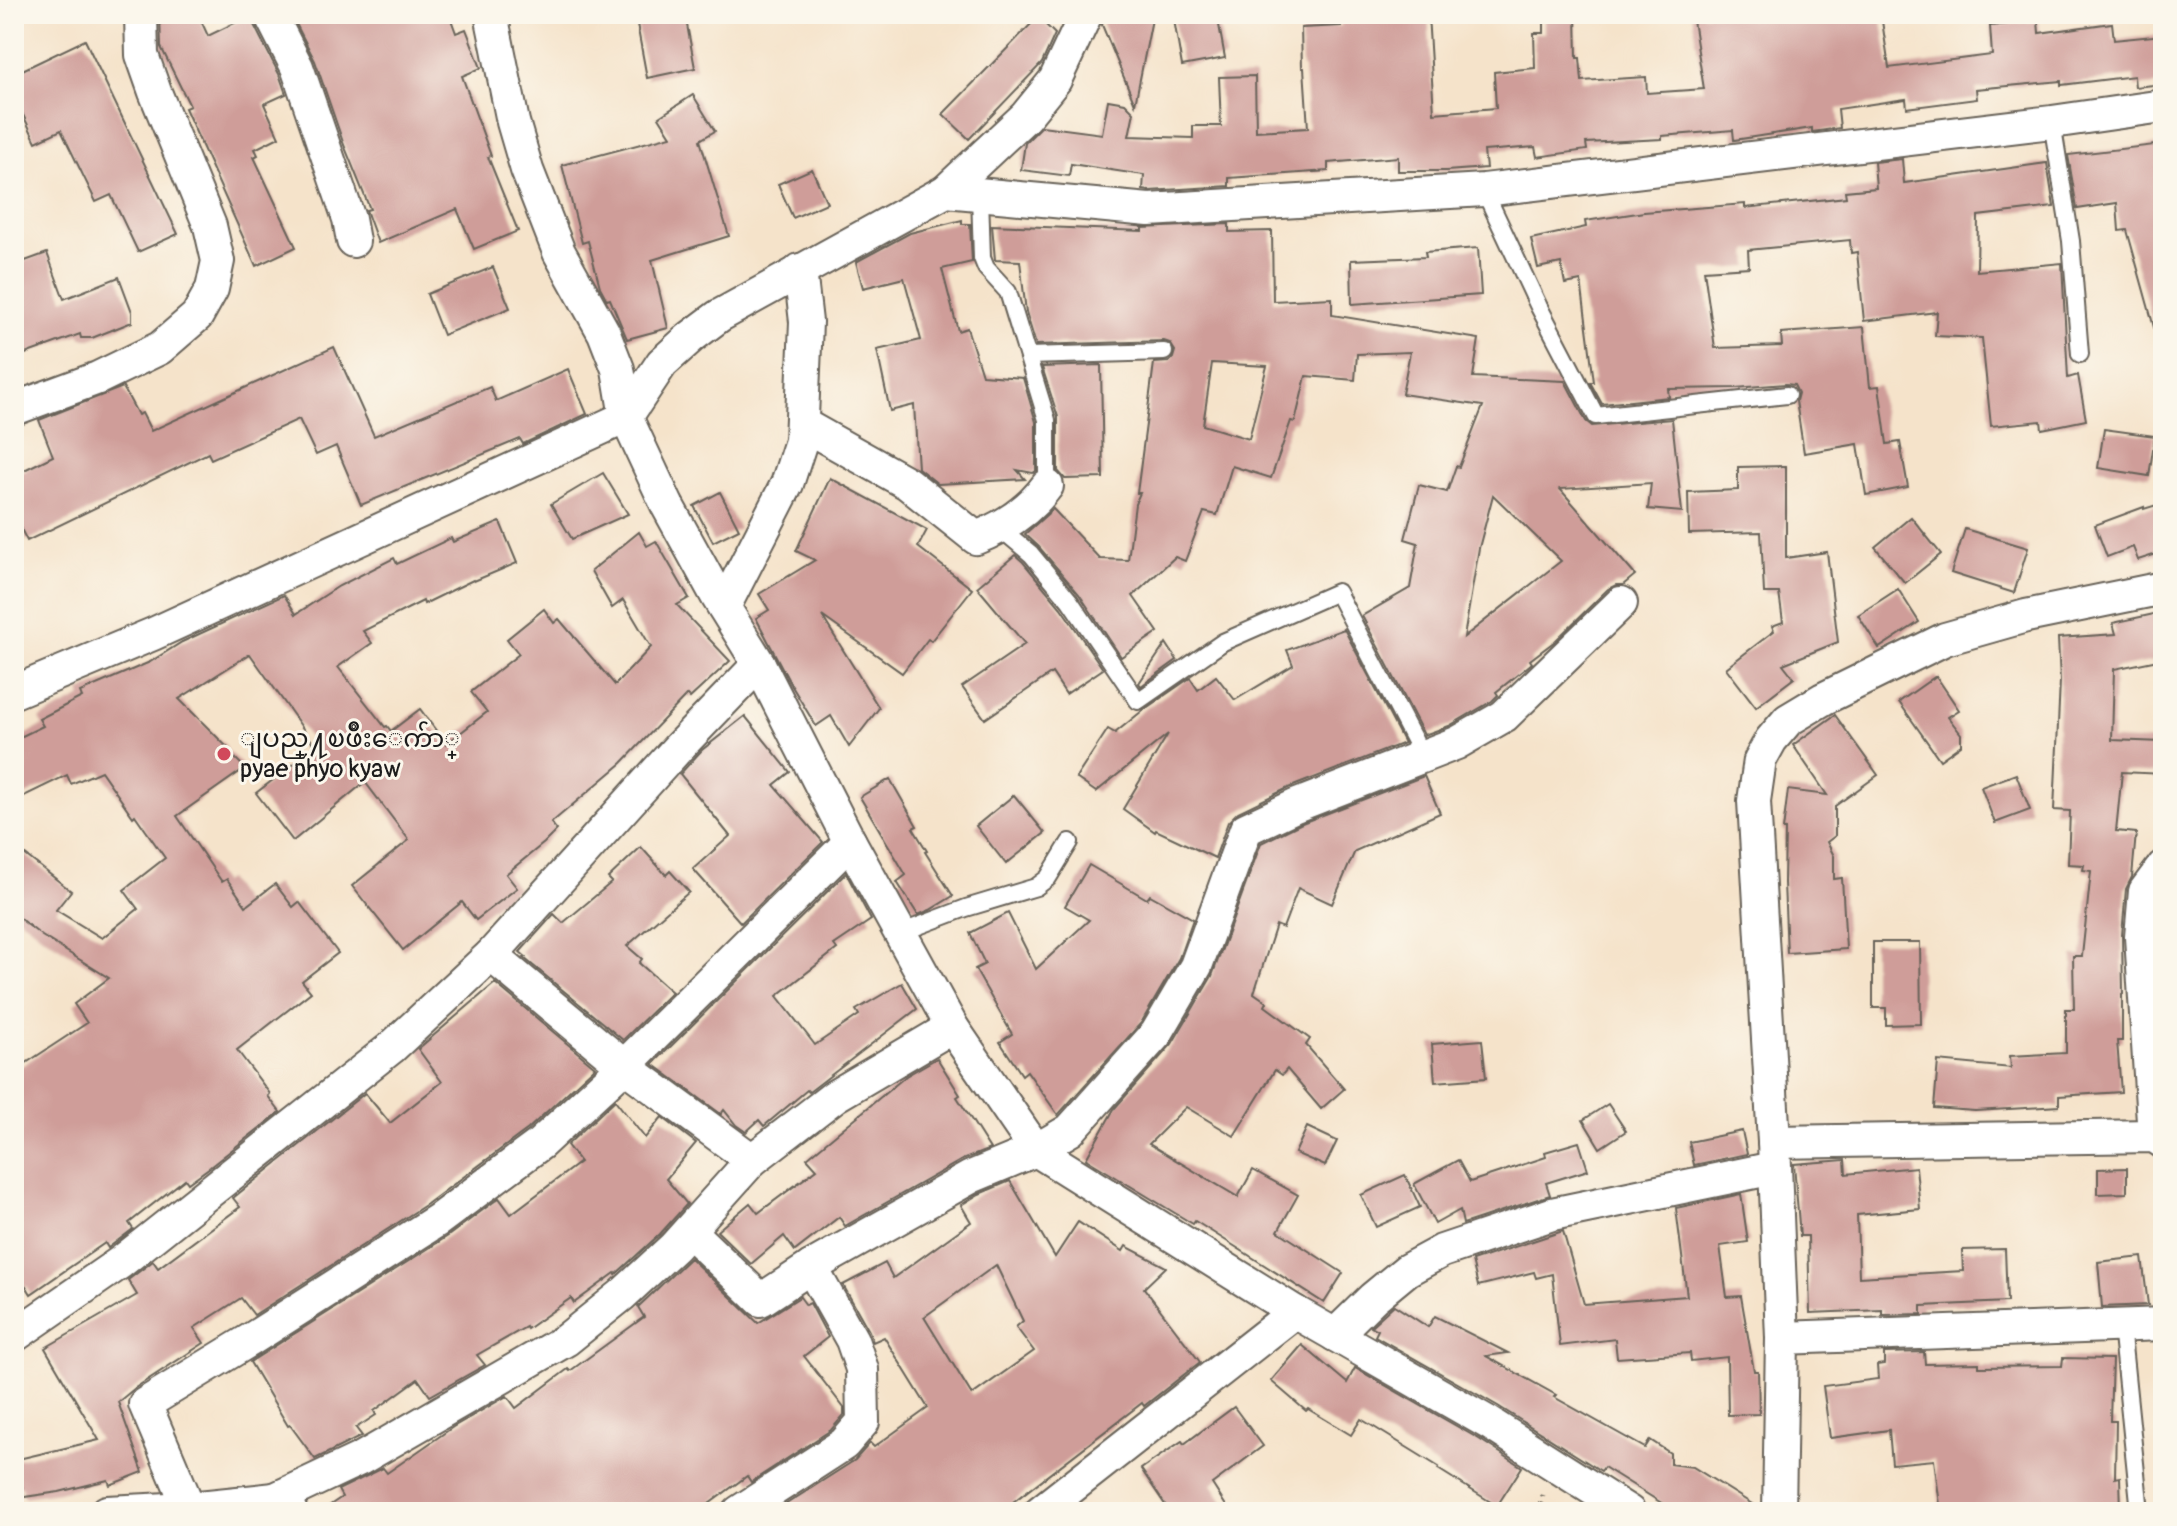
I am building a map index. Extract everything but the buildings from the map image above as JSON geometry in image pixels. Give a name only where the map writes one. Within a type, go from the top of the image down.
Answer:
[{"type":"street","points":[[14,409],[98,378],[160,348],[197,316],[212,289],[218,261],[210,226],[142,55],[141,14]]},
{"type":"street","points":[[270,14],[297,67],[349,219],[353,241]]},
{"type":"street","points":[[491,14],[513,122],[527,170],[559,252],[604,333],[618,369],[626,417],[667,505],[759,664],[850,842],[952,1027],[1036,1150],[1295,1312],[1489,1423],[1629,1512]]},
{"type":"street","points":[[14,692],[153,634],[626,417],[662,363],[719,316],[946,191],[1025,117],[1055,80],[1086,14]]},
{"type":"street","points":[[946,191],[1149,210],[1484,190],[2163,106]]},
{"type":"street","points":[[724,607],[787,484],[801,441],[806,322],[800,270]]},
{"type":"street","points":[[802,424],[907,483],[976,538],[1000,528],[1036,501],[1047,486]]},
{"type":"street","points":[[1779,1512],[1782,1338],[1754,801],[1760,760],[1771,740],[1788,720],[1823,699],[1945,639],[2026,616],[2163,588]]},
{"type":"street","points":[[689,1231],[761,1300],[811,1267],[971,1177],[1036,1150],[1070,1130],[1156,1034],[1196,966],[1246,829],[1295,806],[1457,743],[1504,716],[1621,603]]},
{"type":"street","points":[[14,1336],[121,1262],[379,1058],[491,955],[678,748],[759,664]]},
{"type":"street","points":[[189,1508],[145,1404],[438,1220],[540,1144],[624,1066],[850,842]]},
{"type":"street","points":[[1335,1335],[1407,1270],[1442,1251],[1552,1214],[1774,1155],[2160,1136],[2141,937],[2145,891],[2163,867]]},
{"type":"street","points":[[491,955],[624,1066],[752,1160]]},
{"type":"street","points":[[107,1512],[283,1506],[566,1340],[622,1295],[689,1231],[752,1160],[835,1096],[952,1027]]},
{"type":"street","points":[[739,1512],[844,1444],[863,1422],[862,1369],[852,1340],[811,1267]]},
{"type":"street","points":[[1040,1512],[1295,1312]]},
{"type":"street","points":[[1782,1338],[2163,1324]]},
{"type":"lane","points":[[2052,122],[2071,241],[2080,354]]},
{"type":"lane","points":[[1484,190],[1539,307],[1596,416],[1787,395]]},
{"type":"lane","points":[[980,195],[982,258],[986,268],[1008,292],[1047,420],[1047,486]]},
{"type":"lane","points":[[1028,356],[1164,352]]},
{"type":"lane","points":[[1000,528],[1031,554],[1070,601],[1138,701],[1223,642],[1337,592],[1423,757]]},
{"type":"lane","points":[[900,933],[966,908],[1036,887],[1048,878],[1070,842]]},
{"type":"lane","points":[[2121,1326],[2140,1512]]},
{"type":"place","name":"ျပည္႔ၿဖိဳးေက်ာ္ pyae phyo kyaw","points":[[224,754]]}]
